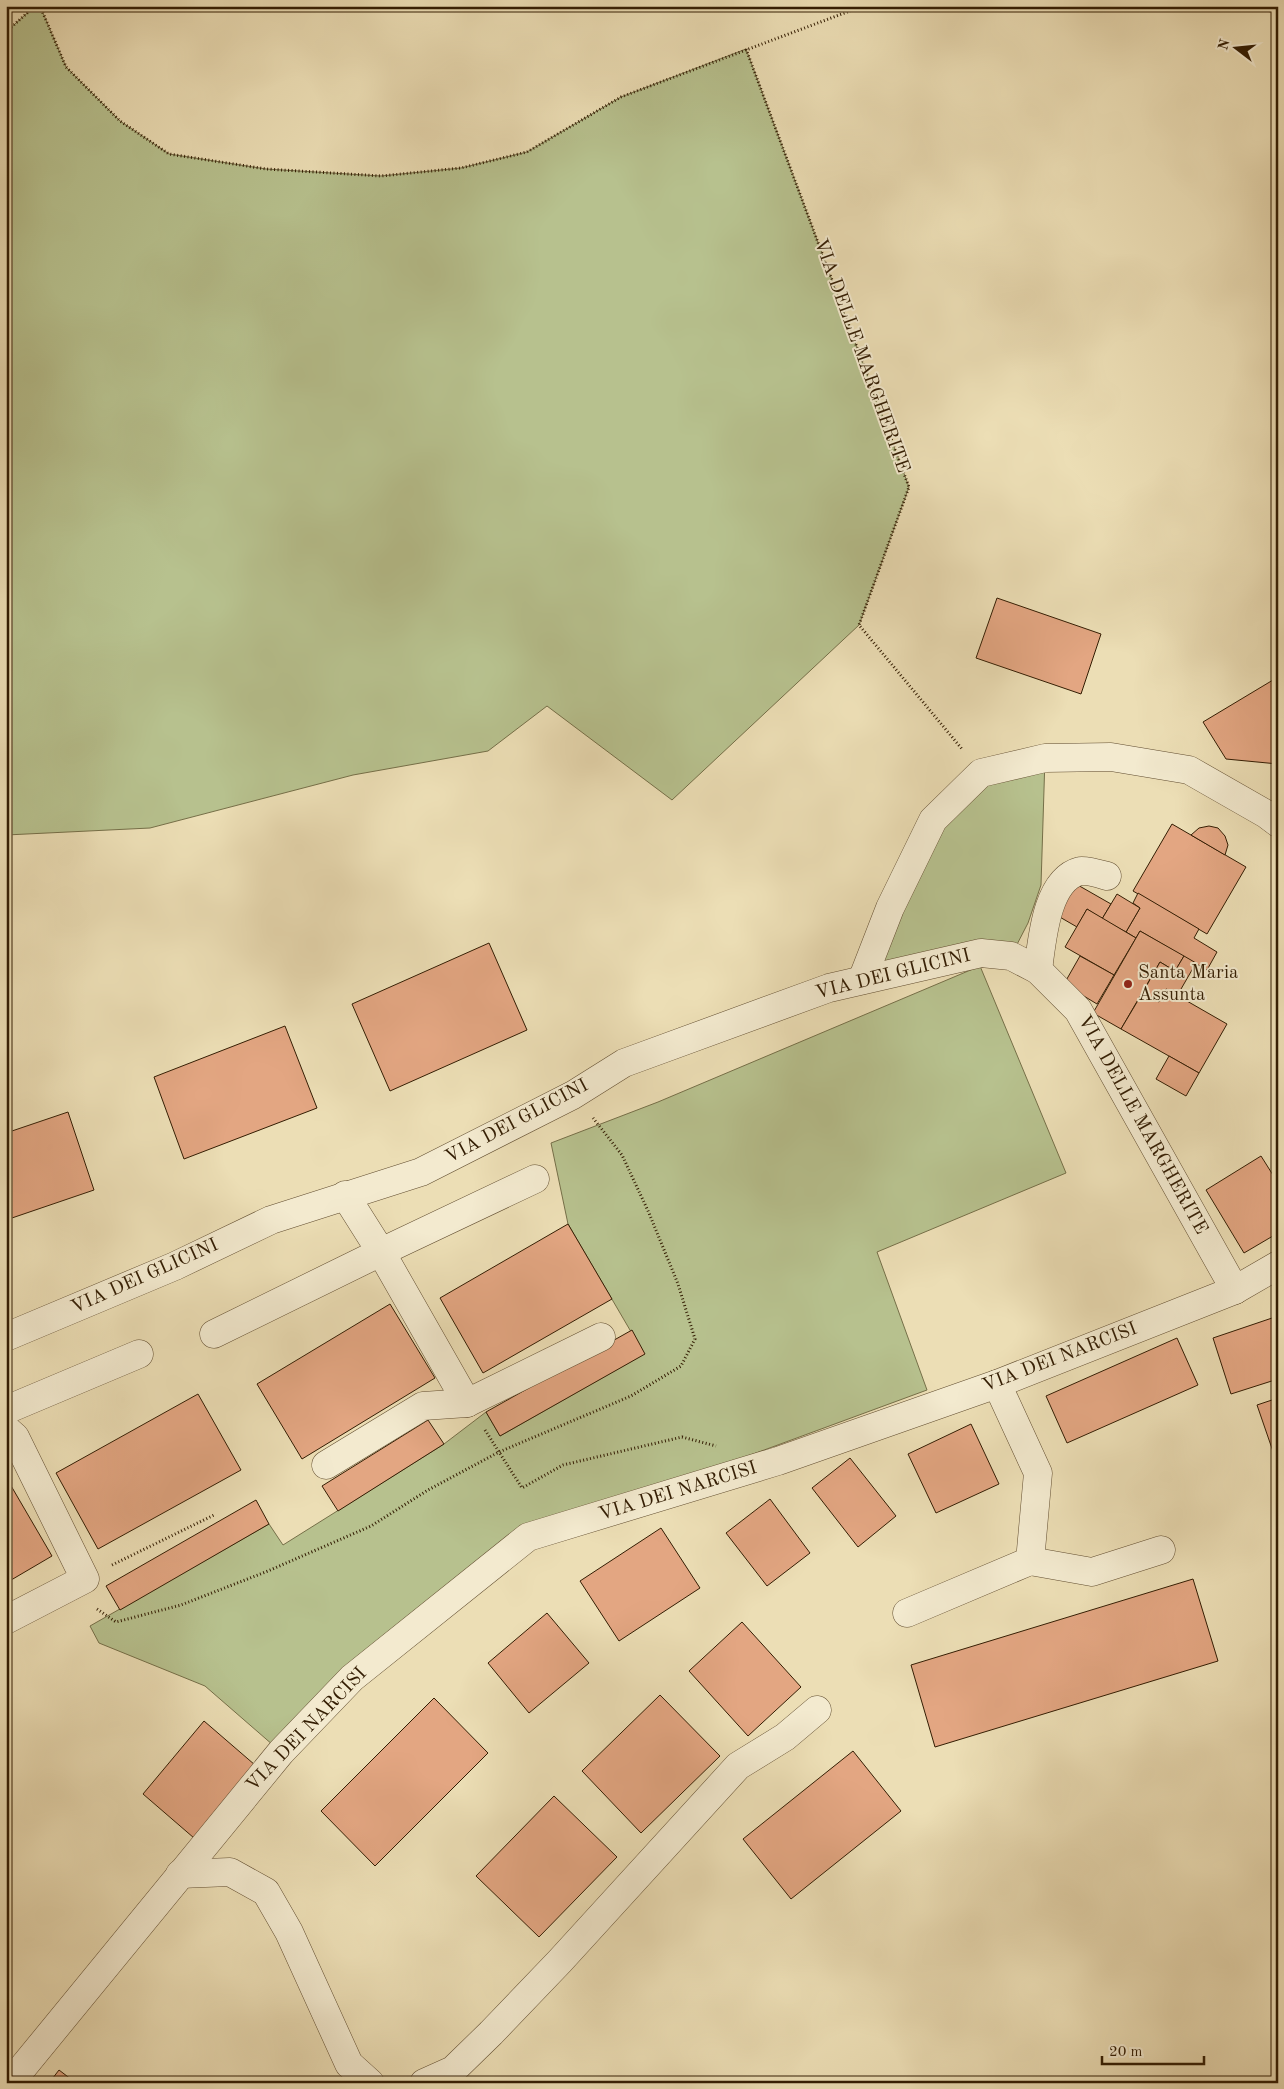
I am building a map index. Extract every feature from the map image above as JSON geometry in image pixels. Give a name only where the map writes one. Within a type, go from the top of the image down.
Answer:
[{"type":"street","points":[[862,980],[890,908],[933,820],[981,773],[1045,758],[1111,757],[1188,770],[1274,814]]},
{"type":"street","points":[[1038,970],[1042,935],[1050,904],[1064,880],[1081,871],[1107,876]]},
{"type":"street","name":"VIA DEI GLICINI","points":[[6,1337],[175,1266],[271,1220],[421,1172],[573,1095],[624,1063],[829,988],[981,953],[1011,956],[1038,970]]},
{"type":"street","name":"VIA DELLE MARGHERITE","points":[[1038,970],[1078,1010],[1235,1290]]},
{"type":"street","points":[[214,1334],[380,1252],[535,1180]]},
{"type":"street","points":[[345,1196],[468,1403]]},
{"type":"street","name":"VIA DEI NARCISI","points":[[10,2083],[281,1752],[352,1678],[528,1537],[778,1462],[997,1384],[1235,1290],[1278,1265]]},
{"type":"street","points":[[326,1465],[424,1406],[468,1403],[600,1337]]},
{"type":"street","points":[[6,1410],[139,1354]]},
{"type":"street","points":[[997,1384],[1038,1473],[1030,1562]]},
{"type":"street","points":[[6,1429],[15,1437],[85,1578],[6,1620]]},
{"type":"street","points":[[907,1613],[1030,1562],[1092,1572],[1161,1550]]},
{"type":"street","points":[[424,2083],[453,2070],[490,2033],[560,1961],[738,1766],[785,1737],[817,1710]]},
{"type":"street","points":[[180,1874],[230,1872],[266,1892],[289,1932],[349,2064],[370,2083]]},
{"type":"path","points":[[6,32],[35,6]]},
{"type":"path","points":[[40,6],[66,67],[120,121],[169,154],[266,169],[381,176],[461,168],[527,152],[621,97],[863,6]]},
{"type":"path","points":[[1260,6],[1278,15]]},
{"type":"path","name":"VIA DELLE MARGHERITE","points":[[746,49],[909,487],[860,625],[981,773]]},
{"type":"path","points":[[468,1403],[522,1488],[563,1465],[682,1437],[720,1447]]},
{"type":"green space","points":[[35,6],[40,6],[66,67],[120,121],[169,154],[266,169],[381,176],[461,168],[527,152],[621,97],[746,49],[909,487],[859,625],[672,800],[547,706],[488,751],[353,775],[150,828],[6,835],[6,32]]},
{"type":"green space","points":[[1045,758],[1041,885],[1028,923],[1011,956],[862,980],[890,908],[981,773]]},
{"type":"green space","points":[[980,966],[1066,1173],[877,1252],[927,1390],[528,1537],[281,1752],[205,1686],[99,1643],[90,1626],[269,1524],[283,1545],[444,1444],[486,1412],[500,1436],[644,1354],[568,1224],[551,1143],[658,1102]]},
{"type":"building","points":[[997,598],[1101,634],[1081,694],[976,658]]},
{"type":"building","points":[[1278,677],[1278,764],[1226,759],[1203,722]]},
{"type":"building","points":[[1172,824],[1246,867],[1207,934],[1133,891]]},
{"type":"building","points":[[1209,826],[1218,828],[1225,836],[1228,845],[1225,855],[1191,835],[1199,828]]},
{"type":"building","points":[[1076,884],[1111,904],[1102,919],[1087,909],[1077,927],[1058,916]]},
{"type":"building","points":[[1138,893],[1199,929],[1194,938],[1217,952],[1207,970],[1140,931],[1136,938],[1126,932],[1140,908],[1133,903]]},
{"type":"building","points":[[1117,894],[1140,908],[1126,932],[1102,919]]},
{"type":"building","points":[[1087,909],[1136,938],[1114,975],[1065,947]]},
{"type":"building","name":"Santa Maria Assunta","points":[[1140,931],[1184,956],[1175,971],[1160,962],[1121,1029],[1093,1013]]},
{"type":"building","points":[[489,943],[527,1030],[390,1091],[352,1004]]},
{"type":"building","points":[[1080,956],[1114,975],[1097,1004],[1064,984]]},
{"type":"building","points":[[1184,956],[1196,963],[1177,996],[1166,989],[1159,1002],[1143,992],[1160,962],[1175,971]]},
{"type":"building","points":[[1166,989],[1227,1024],[1199,1073],[1121,1029],[1143,992],[1159,1002]]},
{"type":"building","points":[[285,1026],[317,1108],[184,1159],[154,1077]]},
{"type":"building","points":[[1169,1056],[1199,1073],[1186,1096],[1156,1079]]},
{"type":"building","points":[[68,1112],[94,1190],[6,1220],[6,1133]]},
{"type":"building","points":[[1261,1156],[1278,1183],[1278,1233],[1244,1253],[1206,1190]]},
{"type":"building","points":[[568,1224],[612,1299],[483,1373],[440,1298]]},
{"type":"building","points":[[390,1304],[435,1378],[302,1459],[257,1384]]},
{"type":"building","points":[[1278,1316],[1278,1379],[1231,1394],[1213,1338]]},
{"type":"building","points":[[632,1330],[645,1354],[500,1436],[486,1412]]},
{"type":"building","points":[[1177,1338],[1198,1385],[1067,1443],[1046,1396]]},
{"type":"building","points":[[1278,1379],[1278,1395],[1273,1380]]},
{"type":"building","points":[[198,1394],[241,1470],[98,1549],[56,1473]]},
{"type":"building","points":[[1278,1398],[1278,1466],[1257,1405]]},
{"type":"building","points":[[428,1420],[444,1444],[338,1511],[322,1486]]},
{"type":"building","points":[[971,1424],[999,1484],[936,1513],[908,1454]]},
{"type":"building","points":[[850,1458],[896,1516],[858,1547],[812,1488]]},
{"type":"building","points":[[10,1484],[52,1556],[6,1583],[6,1486]]},
{"type":"building","points":[[770,1499],[810,1553],[767,1586],[726,1533]]},
{"type":"building","points":[[256,1500],[269,1524],[120,1610],[106,1586]]},
{"type":"building","points":[[661,1528],[700,1588],[619,1641],[580,1581]]},
{"type":"building","points":[[1193,1579],[1218,1661],[935,1747],[911,1665]]},
{"type":"building","points":[[547,1613],[589,1663],[529,1713],[488,1663]]},
{"type":"building","points":[[742,1622],[801,1687],[748,1736],[689,1671]]},
{"type":"building","points":[[660,1695],[720,1756],[641,1833],[582,1771]]},
{"type":"building","points":[[434,1698],[488,1753],[375,1866],[321,1811]]},
{"type":"building","points":[[204,1721],[255,1765],[194,1838],[143,1794]]},
{"type":"building","points":[[853,1751],[901,1811],[791,1899],[743,1839]]},
{"type":"building","points":[[554,1796],[617,1857],[539,1937],[476,1876]]},
{"type":"building","points":[[59,2070],[76,2083],[49,2083]]},
{"type":"place","name":"Santa Maria Assunta","points":[[1128,984]]}]
